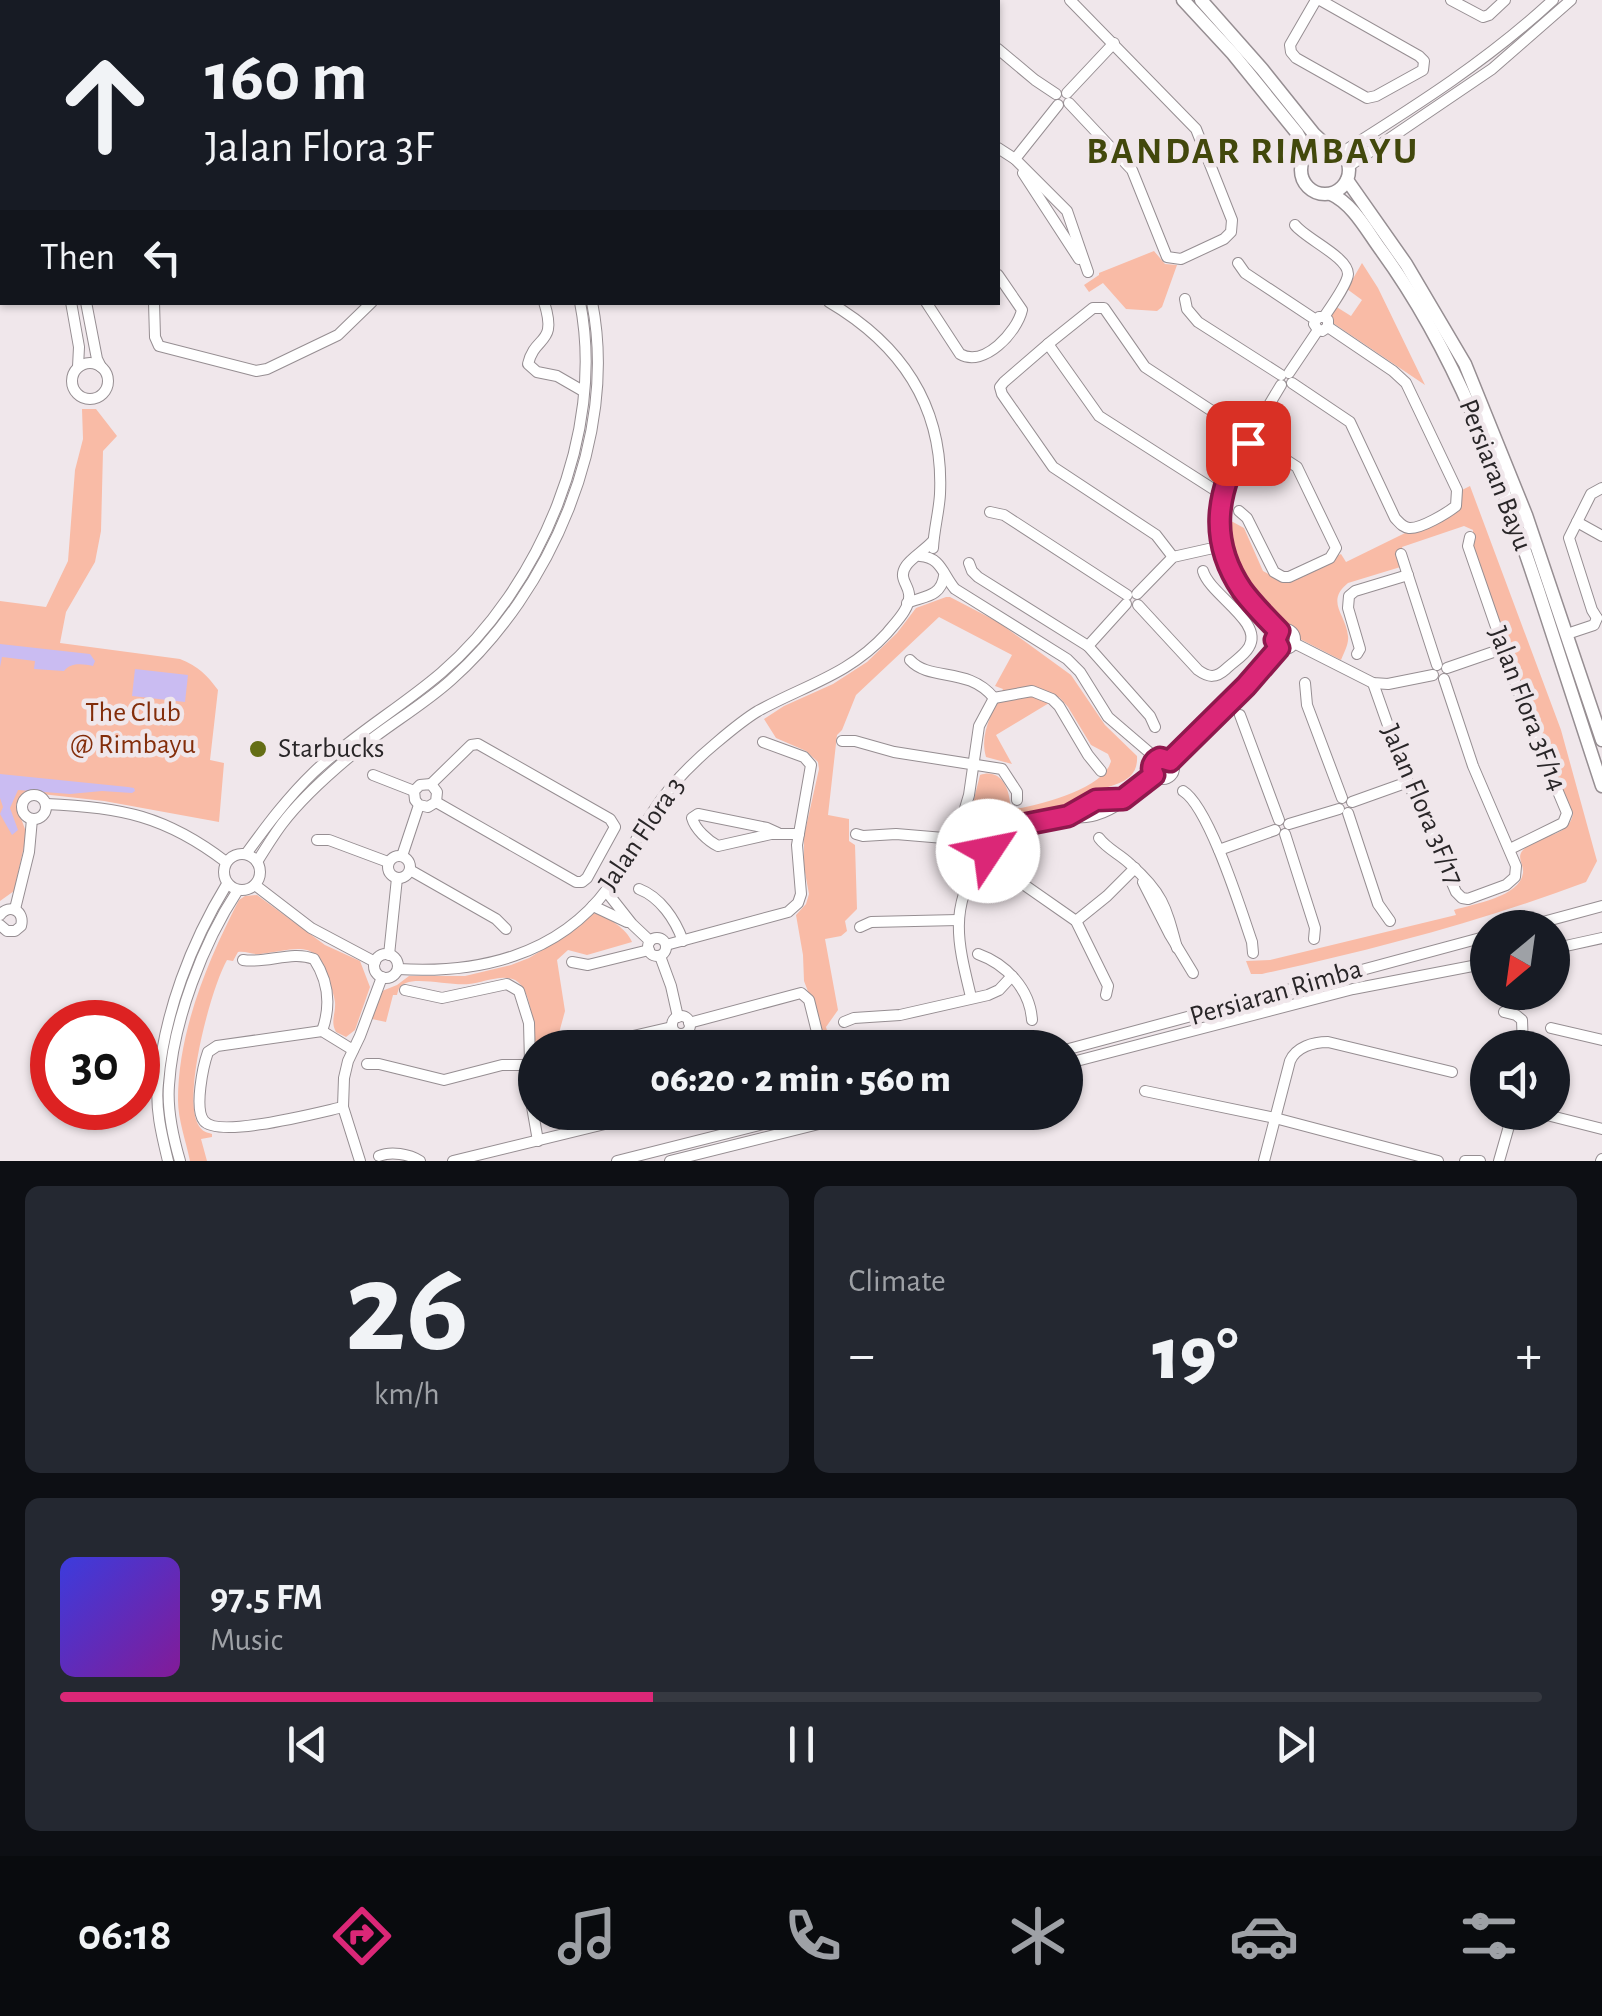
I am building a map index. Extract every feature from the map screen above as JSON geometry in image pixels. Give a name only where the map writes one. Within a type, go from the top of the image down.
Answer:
[{"type":"main road","points":[[1183,0],[1297,133],[1305,150],[1301,172],[1308,187],[1314,192],[1331,194],[1338,190],[1348,173],[1342,153],[1326,146],[1314,134],[1201,0]]},
{"type":"main road","points":[[1305,156],[1326,146]]},
{"type":"main road","name":"Persiaran Bayu","points":[[1348,173],[1465,364],[1514,481],[1602,740]]},
{"type":"main road","name":"Persiaran Bayu","points":[[1331,194],[1344,202],[1396,272],[1453,368],[1514,520],[1602,786]]},
{"type":"street","points":[[1000,51],[1063,99],[1132,170],[1167,257],[1180,259],[1227,238],[1232,226],[1194,126],[1070,0]]},
{"type":"street","points":[[1318,0],[1418,56],[1425,65],[1420,72],[1367,98],[1296,58],[1290,49],[1318,0]]},
{"type":"street","points":[[1450,0],[1483,17],[1505,0]]},
{"type":"street","points":[[1342,153],[1484,60],[1553,0]]},
{"type":"street","points":[[1348,173],[1492,69],[1570,0]]},
{"type":"street","points":[[1015,159],[1114,43]]},
{"type":"street","points":[[1000,149],[1015,159],[1067,210],[1088,272],[1015,159]]},
{"type":"street","points":[[1279,631],[1230,570],[1219,519],[1230,471],[1347,279],[1347,269],[1341,260],[1302,234],[1296,225]]},
{"type":"street","points":[[1184,299],[1198,322],[1350,422],[1400,524],[1411,528],[1456,506],[1458,494],[1406,383],[1245,273],[1238,263]]},
{"type":"street","points":[[928,305],[960,354],[979,357],[1007,336],[1022,314],[1000,277]]},
{"type":"street","points":[[72,305],[79,347],[72,386],[88,400],[106,389],[107,375],[96,359],[87,305]]},
{"type":"street","points":[[154,305],[159,346],[256,371],[338,335],[369,305]]},
{"type":"street","points":[[545,305],[549,328],[528,364],[537,372],[557,376],[584,391]]},
{"type":"street","points":[[246,854],[274,814],[315,771],[442,672],[492,620],[535,555],[569,474],[579,429],[586,354],[580,305]]},
{"type":"street","points":[[257,862],[283,822],[316,787],[359,749],[450,681],[475,656],[501,628],[545,560],[580,477],[591,431],[597,354],[592,305]]},
{"type":"street","points":[[834,305],[857,318],[888,346],[906,368],[929,412],[936,436],[940,491],[933,558]]},
{"type":"street","points":[[1173,558],[1156,535],[1053,467],[1002,394],[1000,387],[1004,382],[1095,307],[1104,308],[1145,367],[1298,467],[1336,548],[1330,558],[1283,577],[1274,572],[1248,521],[1239,512]]},
{"type":"street","points":[[1048,344],[1100,416],[1222,494]]},
{"type":"street","points":[[78,367],[90,363],[101,367]]},
{"type":"street","points":[[1566,634],[1600,620],[1594,614],[1569,538],[1592,494],[1602,488]]},
{"type":"street","points":[[990,512],[1004,515],[1132,599],[1198,670],[1210,676],[1219,675],[1247,650],[1252,633],[1208,584],[1203,571]]},
{"type":"street","points":[[1577,522],[1602,536]]},
{"type":"street","name":"Jalan Flora 3F/14","points":[[1470,537],[1468,543],[1502,649],[1567,816],[1560,825],[1510,849]]},
{"type":"street","name":"Jalan Flora 3","points":[[382,977],[393,976],[398,969],[458,969],[506,958],[554,937],[606,891],[653,811],[684,772],[717,742],[756,712],[823,681],[868,652],[902,615],[908,597],[904,568],[933,541]]},
{"type":"street","points":[[1088,646],[1173,558],[1222,546]]},
{"type":"street","points":[[1402,554],[1473,766],[1510,849]]},
{"type":"street","points":[[920,556],[939,563],[955,589],[1066,658],[1080,672],[1108,717],[1157,760]]},
{"type":"street","points":[[969,562],[978,577],[1088,646],[1150,716],[1155,727]]},
{"type":"street","points":[[1357,654],[1360,649],[1348,608],[1349,596],[1408,575]]},
{"type":"street","points":[[944,576],[940,589],[955,589]]},
{"type":"street","name":"Jalan Flora 3","points":[[908,597],[928,597],[940,589]]},
{"type":"street","points":[[1279,631],[1290,630],[1295,637],[1286,649],[1279,648]]},
{"type":"street","points":[[1279,631],[1275,640],[1279,648]]},
{"type":"street","points":[[1294,643],[1373,683],[1388,684],[1440,672],[1502,649]]},
{"type":"street","points":[[1170,761],[1279,648]]},
{"type":"street","points":[[910,660],[923,670],[967,678],[994,698]]},
{"type":"street","points":[[1305,683],[1307,705],[1378,904],[1390,920]]},
{"type":"street","name":"Jalan Flora 3F/17","points":[[1373,683],[1408,782],[1458,894],[1468,899],[1508,884],[1515,877],[1516,866],[1510,849]]},
{"type":"street","points":[[994,698],[1032,691],[1052,698],[1101,771]]},
{"type":"street","points":[[956,839],[979,726],[994,698]]},
{"type":"street","points":[[1240,716],[1282,827],[1315,928],[1314,939]]},
{"type":"street","points":[[842,741],[1004,771],[1017,792],[1017,800]]},
{"type":"street","points":[[572,962],[588,965],[653,949],[660,938],[666,945],[682,941],[784,913],[798,903],[802,889],[799,834],[810,762],[762,742]]},
{"type":"street","points":[[431,784],[438,792],[436,802],[428,807],[419,804],[414,791],[420,784],[431,784],[470,746],[482,746],[612,821],[615,828],[587,878],[576,882],[436,802]]},
{"type":"street","points":[[1157,760],[1170,761],[1170,776],[1160,779],[1154,775],[1152,768],[1157,760]]},
{"type":"street","points":[[373,775],[414,791]]},
{"type":"street","points":[[971,998],[960,951],[958,920],[966,888],[984,857],[1004,837],[1027,824],[1061,818],[1096,800],[1123,799],[1154,775]]},
{"type":"street","points":[[1220,850],[1408,782]]},
{"type":"street","points":[[1183,791],[1192,798],[1220,850],[1254,953]]},
{"type":"street","points":[[46,804],[43,816],[32,819],[25,816],[22,808],[26,797],[38,796],[46,804],[126,812],[197,840],[226,862]]},
{"type":"street","points":[[402,856],[419,804]]},
{"type":"street","points":[[778,833],[722,846],[710,841],[692,821],[698,814],[778,833],[799,834]]},
{"type":"street","points":[[15,909],[32,819]]},
{"type":"street","points":[[856,834],[956,839],[984,857],[1076,921],[1108,986],[1106,995]]},
{"type":"street","points":[[1099,838],[1135,868],[1193,972]]},
{"type":"street","points":[[316,840],[329,840],[388,862]]},
{"type":"street","points":[[246,854],[257,862],[260,874],[255,885],[238,890],[227,884],[226,862],[246,854]]},
{"type":"street","points":[[402,856],[410,863],[410,870],[405,877],[397,878],[388,872],[388,862],[402,856]]},
{"type":"street","points":[[1076,921],[1135,868]]},
{"type":"street","points":[[410,870],[496,919],[506,929]]},
{"type":"street","points":[[389,955],[397,878]]},
{"type":"street","points":[[168,1161],[157,1086],[164,1047],[194,946],[227,884]]},
{"type":"street","points":[[255,885],[311,928],[376,962]]},
{"type":"street","points":[[639,889],[672,918],[682,941]]},
{"type":"street","points":[[180,1161],[170,1118],[168,1086],[174,1049],[204,950],[238,890]]},
{"type":"street","points":[[606,891],[653,949],[671,986],[680,1030]]},
{"type":"street","points":[[593,906],[632,924]]},
{"type":"street","points":[[1570,915],[1602,906]]},
{"type":"street","points":[[0,915],[15,909]]},
{"type":"street","points":[[0,925],[7,931],[18,929],[22,918],[15,909]]},
{"type":"street","points":[[860,928],[871,922],[958,920]]},
{"type":"street","points":[[1570,946],[1602,938]]},
{"type":"street","name":"Persiaran Rimba","points":[[1083,1045],[1470,941]]},
{"type":"street","points":[[978,954],[990,958],[1012,976],[1023,990],[1032,1020]]},
{"type":"street","points":[[243,960],[259,962],[302,955],[314,959],[329,1006],[322,1032]]},
{"type":"street","points":[[360,1161],[343,1107],[345,1068],[382,977],[376,972],[376,962],[382,955],[389,955],[397,961],[398,969]]},
{"type":"street","name":"Persiaran Rimba","points":[[1083,1059],[1353,989],[1470,966]]},
{"type":"street","points":[[844,1022],[900,1015],[994,993],[1012,976]]},
{"type":"street","points":[[404,990],[438,998],[512,985],[520,991],[528,1030]]},
{"type":"street","points":[[661,1030],[678,1026],[688,1030],[690,1022],[802,993],[817,1030]]},
{"type":"street","points":[[1504,1012],[1522,1020],[1522,1030]]},
{"type":"street","points":[[1551,1028],[1602,1040]]},
{"type":"street","points":[[343,1107],[278,1122],[213,1127],[202,1118],[206,1056],[212,1048],[322,1032],[353,1050]]},
{"type":"street","points":[[1264,1161],[1292,1055],[1297,1050],[1320,1042],[1452,1072]]},
{"type":"street","points":[[367,1064],[444,1080],[518,1065]]},
{"type":"street","points":[[1145,1091],[1274,1118],[1438,1161]]},
{"type":"street","points":[[1570,1121],[1602,1129]]},
{"type":"street","points":[[536,1130],[538,1141]]},
{"type":"street","points":[[453,1161],[582,1130]]},
{"type":"street","points":[[617,1161],[739,1130]]},
{"type":"street","points":[[670,1161],[795,1130]]},
{"type":"street","points":[[1497,1160],[1507,1130]]},
{"type":"street","points":[[379,1156],[391,1152],[420,1161]]},
{"type":"street","points":[[1466,1161],[1480,1161]]},
{"type":"green space","points":[[1154,251],[1165,264],[1177,265],[1157,311],[1126,309],[1103,283],[1089,292],[1084,285],[1099,273]]},
{"type":"green space","points":[[1362,263],[1425,385],[1330,318],[1335,306],[1351,316],[1362,300],[1347,289]]},
{"type":"green space","name":"The Club @ Rimbayu","points":[[82,409],[96,409],[117,436],[103,451],[101,531],[95,562],[66,612],[60,643],[180,659],[210,680],[218,690],[210,760],[224,763],[219,822],[104,801],[24,792],[16,805],[25,829],[25,842],[14,891],[0,901],[0,601],[46,607],[68,561],[75,470],[83,439]]},
{"type":"green space","points":[[1470,486],[1561,730],[1597,861],[1586,882],[1506,910],[1470,910],[1470,921],[1466,922],[1385,945],[1251,974],[1246,961],[1270,960],[1456,915],[1454,910],[1505,894],[1520,881],[1523,850],[1570,822],[1573,814],[1516,678],[1471,545],[1473,530],[1464,526],[1402,547],[1407,565],[1348,583],[1337,602],[1348,636],[1341,660],[1300,639],[1287,622],[1272,616],[1242,583],[1229,561],[1220,515],[1244,528],[1263,571],[1281,581],[1341,554],[1346,562],[1452,510],[1458,492]]},
{"type":"green space","points":[[950,597],[998,622],[1071,675],[1105,725],[1137,756],[1136,766],[1120,783],[1065,806],[1018,819],[984,841],[965,837],[966,821],[972,822],[970,828],[987,833],[992,813],[976,808],[970,815],[980,775],[998,776],[1008,790],[1010,803],[1021,808],[1086,786],[1106,771],[1111,761],[1108,754],[1091,745],[1059,697],[996,735],[1012,764],[986,757],[986,731],[1003,689],[995,686],[1012,655],[939,617],[856,695],[837,735],[828,815],[849,819],[849,841],[855,845],[857,909],[845,921],[847,931],[825,939],[838,1010],[827,1030],[819,1030],[804,981],[796,915],[809,894],[804,836],[818,762],[806,751],[776,738],[764,719],[867,662],[916,608]]},
{"type":"green space","points":[[257,895],[325,945],[360,961],[370,987],[355,1030],[346,1037],[334,1028],[335,1002],[329,979],[318,957],[311,952],[238,952],[233,961],[227,960],[206,1018],[196,1069],[194,1112],[199,1126],[212,1137],[201,1139],[207,1161],[190,1161],[178,1100],[189,1022],[206,971],[239,900]]},
{"type":"green space","points":[[595,913],[606,917],[632,942],[587,955],[568,950],[557,960],[565,1011],[560,1030],[533,1030],[527,995],[510,978],[462,984],[412,981],[393,995],[386,1022],[372,1019],[382,991],[409,976],[465,976],[511,965],[567,935]]},
{"type":"shaded area","points":[[0,644],[90,654],[95,661],[93,666],[74,665],[64,671],[34,669],[35,661],[2,657],[0,667]]},
{"type":"shaded area","points":[[135,669],[188,675],[185,702],[132,696]]},
{"type":"shaded area","points":[[0,774],[128,787],[135,791],[70,794],[18,790],[10,808],[18,830],[12,835],[0,814]]},
{"type":"place","name":"Starbucks","points":[[258,749]]},
{"type":"district","name":"BANDAR RIMBAYU","points":[[1253,152]]},
{"type":"route","points":[[988,851],[1027,824],[1068,816],[1096,800],[1123,799],[1132,794],[1154,775],[1154,762],[1160,758],[1170,761],[1279,648],[1275,640],[1279,631],[1246,595],[1230,570],[1222,546],[1222,494],[1245,442],[1242,434],[1251,429],[1256,438],[1248,443]]}]
